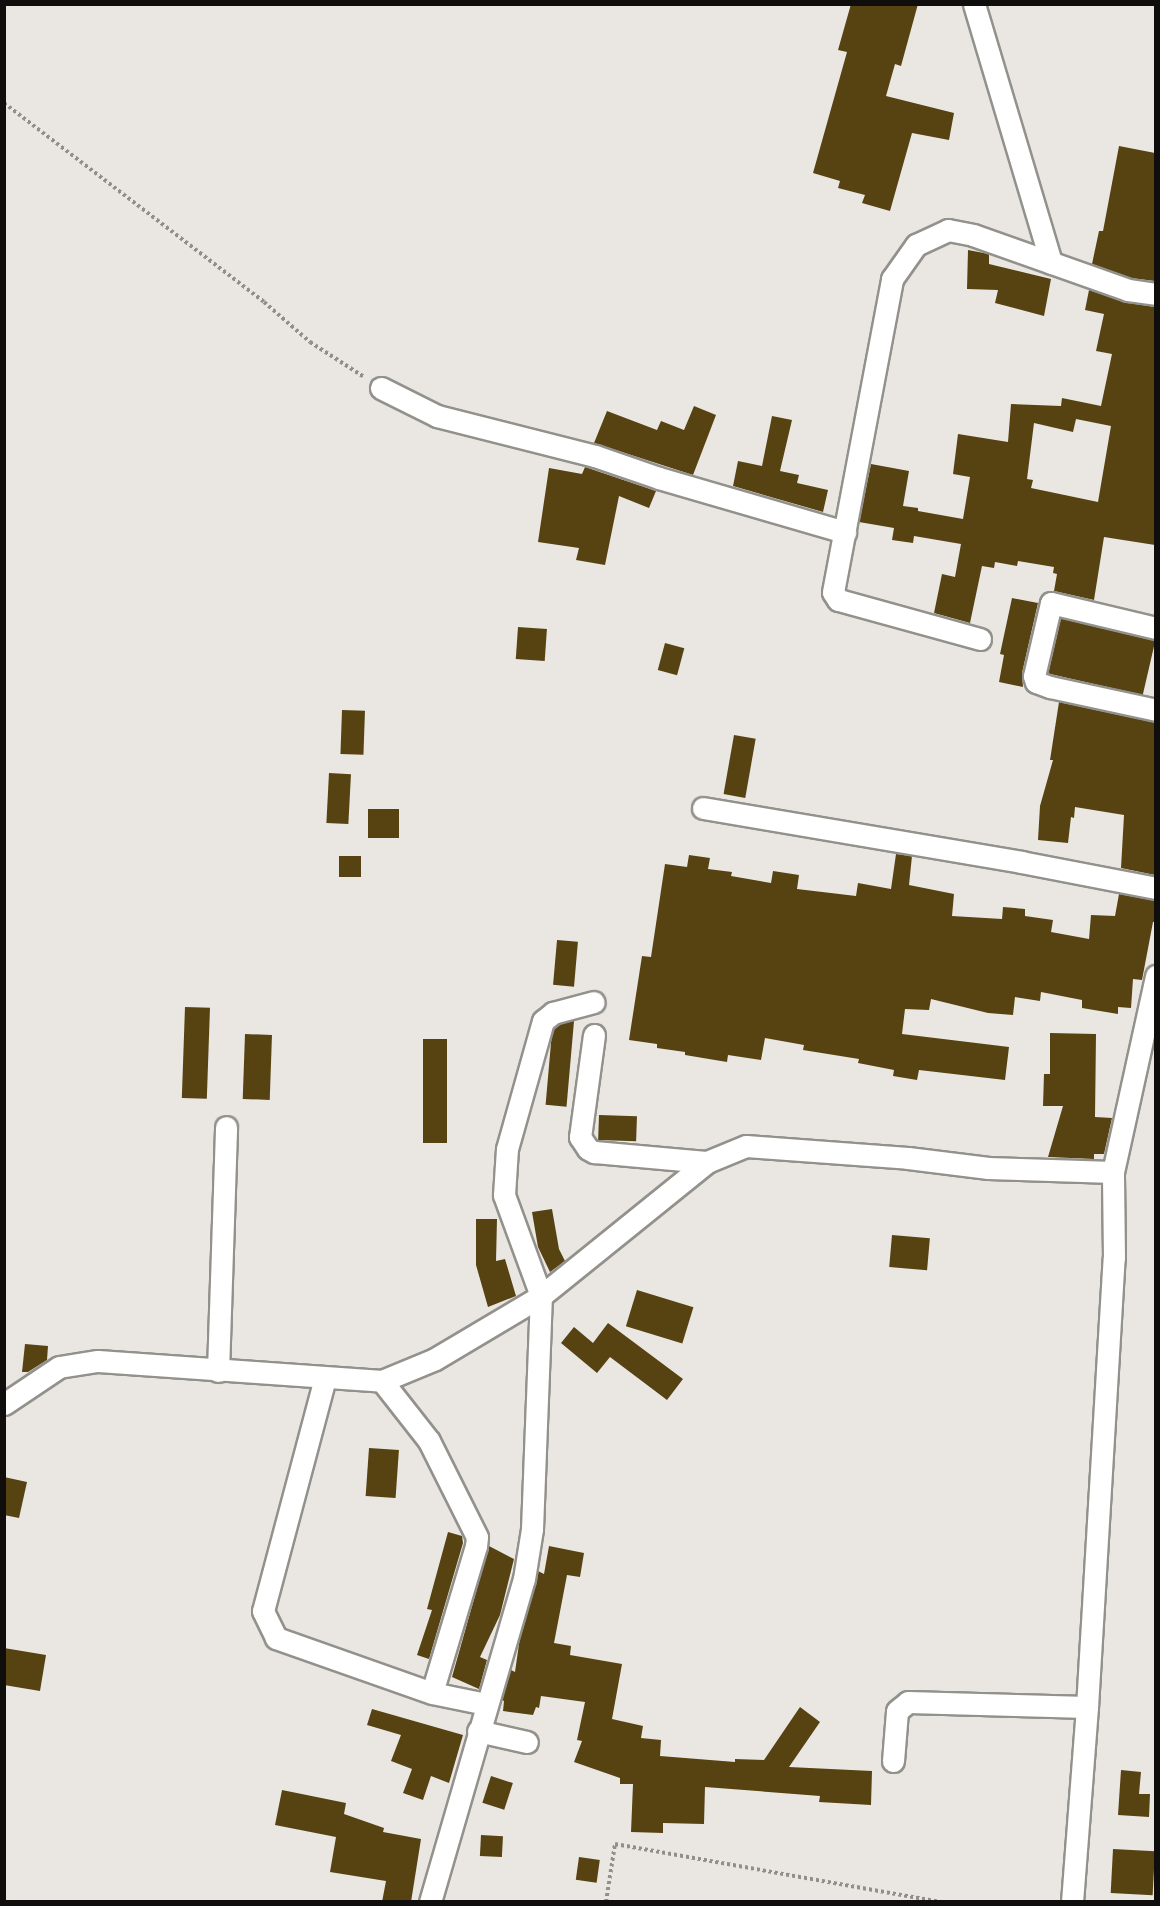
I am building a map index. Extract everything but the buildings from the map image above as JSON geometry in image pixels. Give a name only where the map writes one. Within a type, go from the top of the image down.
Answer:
[{"type":"street","points":[[974,4],[1051,263]]},
{"type":"street","points":[[980,639],[838,600],[833,592],[892,279],[916,245],[948,230],[973,235],[1128,290],[1155,294]]},
{"type":"street","points":[[381,388],[437,416],[595,456],[690,488],[844,532]]},
{"type":"street","points":[[1155,628],[1051,603],[1034,676],[1036,681],[1050,687],[1155,710]]},
{"type":"street","points":[[703,808],[1021,861],[1155,888]]},
{"type":"street","points":[[1072,1902],[1087,1707],[1114,1258],[1113,1172],[1155,976]]},
{"type":"street","points":[[430,1902],[524,1579],[532,1528],[541,1296],[504,1195],[507,1149],[543,1021],[553,1013],[594,1002]]},
{"type":"street","points":[[594,1035],[580,1137],[588,1149],[594,1152],[707,1162]]},
{"type":"street","points":[[218,1371],[226,1127]]},
{"type":"street","points":[[4,1404],[59,1367],[98,1361],[382,1381],[435,1359],[541,1296],[707,1162],[746,1146],[908,1158],[988,1168],[1113,1172]]},
{"type":"street","points":[[325,1378],[263,1611],[276,1638],[432,1694],[486,1704]]},
{"type":"street","points":[[382,1381],[429,1441],[477,1537],[432,1694]]},
{"type":"street","points":[[893,1761],[897,1711],[908,1702],[1087,1707]]},
{"type":"street","points":[[478,1731],[527,1742]]},
{"type":"path","points":[[4,103],[264,302],[310,342],[381,388]]},
{"type":"path","points":[[606,1902],[615,1844],[941,1902]]}]
